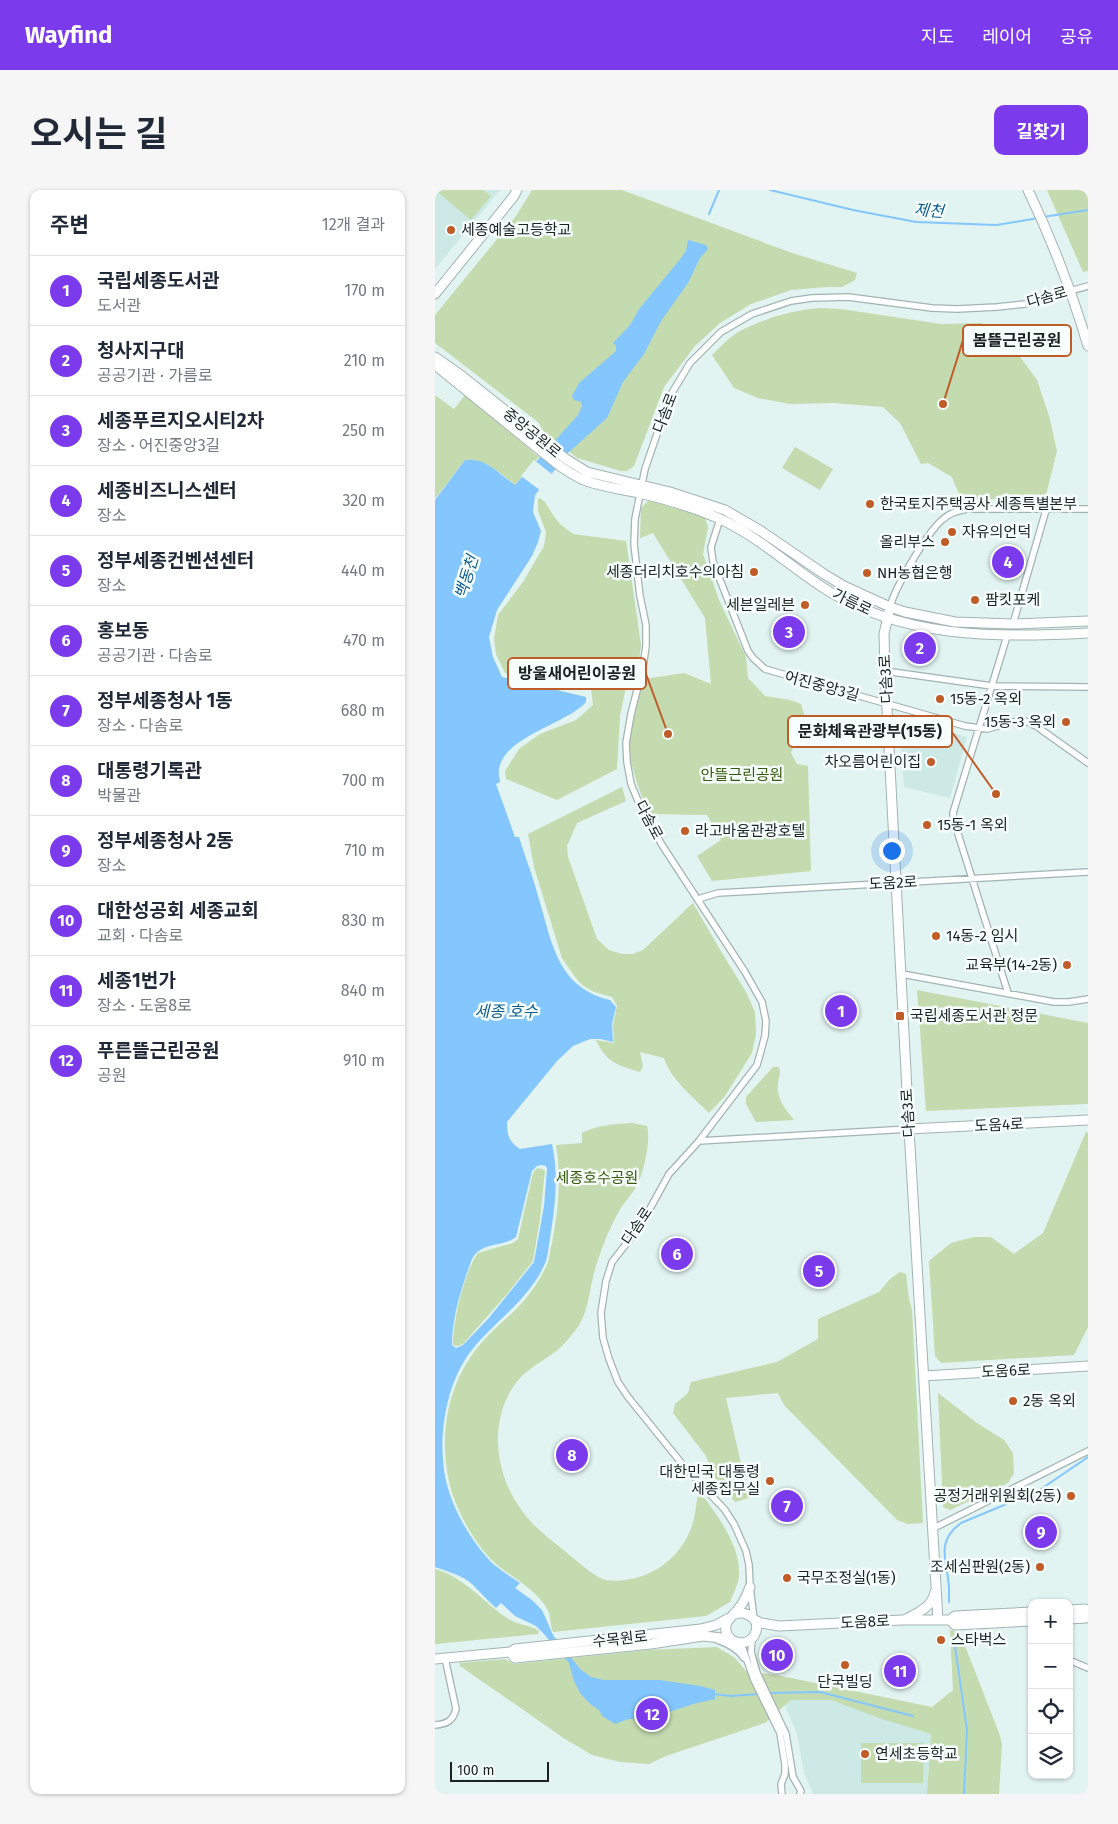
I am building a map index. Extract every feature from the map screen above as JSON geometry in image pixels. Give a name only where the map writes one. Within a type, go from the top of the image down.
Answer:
[{"type":"street","points":[[435,294],[517,190]]},
{"type":"street","points":[[1027,190],[1063,268],[1088,346]]},
{"type":"street","name":"다솜로","points":[[758,1681],[751,1652],[752,1639],[757,1630],[750,1587],[749,1565],[746,1551],[734,1524],[725,1510],[683,1465],[628,1397],[618,1382],[603,1338],[601,1313],[606,1281],[612,1262],[641,1225],[669,1174],[699,1141],[757,1065],[765,1036],[766,1021],[763,1002],[663,845],[641,808],[631,784],[626,743],[647,646],[646,625],[640,596],[634,544],[635,520],[640,489],[663,414],[680,378],[698,354],[721,332],[752,314],[791,301],[812,298],[848,298],[932,308],[982,309],[1025,304],[1088,286]]},
{"type":"street","points":[[435,353],[462,376]]},
{"type":"street","name":"중앙공원로","points":[[435,357],[462,376],[542,446]]},
{"type":"street","name":"중앙공원로","points":[[435,365],[542,446],[583,480],[640,489]]},
{"type":"street","name":"가름로","points":[[640,489],[720,519],[757,540],[822,587],[886,618],[954,633],[1007,636],[1088,632]]},
{"type":"street","name":"가름로","points":[[640,489],[670,492],[704,503],[739,518],[844,586],[905,612],[955,622],[1013,624],[1088,621]]},
{"type":"street","points":[[890,607],[893,594],[934,527],[950,514],[967,509],[1088,509]]},
{"type":"street","points":[[1013,624],[1046,510]]},
{"type":"street","name":"어진중앙3길","points":[[720,519],[711,547],[713,562],[753,658],[765,669],[773,673],[979,728],[994,728],[1013,722],[1025,721],[1036,726],[1088,763]]},
{"type":"street","name":"다솜3로","points":[[890,607],[886,618],[884,634],[885,671],[909,1129],[939,1620]]},
{"type":"street","points":[[1007,636],[953,813],[1008,992]]},
{"type":"street","points":[[885,671],[992,686],[1088,687]]},
{"type":"street","name":"도움2로","points":[[698,899],[718,893],[1088,872]]},
{"type":"street","points":[[901,974],[1008,992],[1054,1002],[1088,999]]},
{"type":"street","name":"도움4로","points":[[909,1129],[1088,1120]]},
{"type":"street","points":[[699,1141],[909,1129]]},
{"type":"street","name":"도움6로","points":[[924,1376],[1088,1366]]},
{"type":"street","points":[[932,1529],[1088,1451]]},
{"type":"street","points":[[750,1587],[743,1603],[731,1616],[725,1627],[726,1632],[743,1649],[748,1663],[775,1710],[786,1734],[793,1777],[801,1791],[800,1794]]},
{"type":"street","points":[[702,1632],[732,1612],[750,1587]]},
{"type":"street","points":[[902,1620],[930,1605],[936,1590]]},
{"type":"street","points":[[1073,1610],[1085,1609],[1088,1611]]},
{"type":"street","points":[[731,1616],[742,1612],[747,1613],[755,1620]]},
{"type":"street","name":"도움8로","points":[[755,1620],[779,1626],[902,1620],[950,1620],[955,1616],[1028,1612]]},
{"type":"street","name":"수목원로","points":[[435,1659],[510,1652],[515,1658],[541,1651],[702,1632],[731,1616]]},
{"type":"street","points":[[1073,1619],[1086,1618],[1088,1616]]},
{"type":"street","name":"도움8로","points":[[950,1620],[955,1626],[1028,1621]]},
{"type":"street","name":"도움8로","points":[[752,1639],[779,1626]]},
{"type":"street","name":"수목원로","points":[[702,1632],[734,1641]]},
{"type":"street","name":"수목원로","points":[[702,1632],[739,1651],[748,1663]]},
{"type":"street","points":[[734,1641],[742,1643],[752,1639]]},
{"type":"street","points":[[435,1725],[450,1721],[456,1709],[445,1658]]},
{"type":"street","points":[[1073,1662],[1088,1668]]},
{"type":"street","points":[[758,1681],[765,1705],[780,1733],[785,1765],[785,1774],[781,1784],[782,1794]]},
{"type":"shaded area","name":"세종예술고등학교","points":[[435,190],[500,190],[435,269]]},
{"type":"shaded area","name":"차오름어린이집","points":[[905,719],[967,737],[950,798],[904,787],[899,723]]},
{"type":"shaded area","name":"연세초등학교","points":[[791,1700],[831,1700],[931,1734],[927,1794],[813,1794],[804,1773],[797,1734],[785,1706]]},
{"type":"green space","points":[[435,190],[483,190],[491,196],[471,220]]},
{"type":"green space","points":[[532,190],[622,190],[792,253],[857,273],[855,280],[842,287],[791,290],[751,304],[720,323],[695,346],[664,387],[634,466],[627,471],[621,471],[577,458],[544,432],[538,422],[435,343],[435,315],[516,216]]},
{"type":"green space","points":[[1047,190],[1088,190],[1088,271],[1083,272]]},
{"type":"green space","points":[[820,308],[841,309],[941,324],[982,323],[1021,358],[1037,380],[1049,416],[1057,451],[1045,499],[961,499],[952,477],[928,463],[921,464],[900,423],[883,407],[834,403],[790,404],[758,398],[734,388],[712,355],[735,334],[748,327],[788,313]]},
{"type":"green space","points":[[435,395],[454,409],[465,395],[539,457],[515,485],[486,464],[479,461],[465,460],[435,499]]},
{"type":"green space","points":[[795,447],[833,469],[820,490],[782,468]]},
{"type":"green space","points":[[540,498],[545,502],[560,524],[573,534],[626,541],[641,645],[637,677],[632,684],[627,682],[620,716],[617,769],[557,800],[506,779],[505,771],[519,749],[540,734],[576,720],[593,705],[591,688],[505,673],[496,654],[494,639],[498,615],[523,582],[544,546],[546,532],[538,511],[538,499]]},
{"type":"green space","name":"안뜰근린공원","points":[[649,500],[705,518],[708,527],[703,554],[719,600],[746,657],[748,678],[765,696],[790,700],[801,704],[805,717],[791,753],[797,764],[808,766],[811,871],[712,881],[697,856],[721,840],[707,815],[648,814],[626,743],[644,679],[684,673],[711,684],[705,618],[653,533],[640,538],[641,508]]},
{"type":"green space","points":[[622,787],[626,801],[577,823],[567,846],[568,857],[597,939],[609,950],[622,954],[633,954],[643,950],[693,903],[746,992],[755,1012],[756,1034],[752,1053],[725,1096],[709,1113],[677,1081],[664,1058],[640,1052],[643,1066],[640,1072],[613,1062],[604,1054],[596,1040],[614,1043],[613,1025],[617,1006],[612,997],[594,992],[582,985],[562,958],[534,867],[528,834]]},
{"type":"green space","points":[[917,990],[1088,1023],[1088,1104],[926,1111]]},
{"type":"green space","points":[[773,1067],[779,1067],[778,1094],[784,1107],[794,1120],[756,1122],[746,1104],[746,1097]]},
{"type":"green space","name":"세종호수공원","points":[[632,1123],[647,1126],[648,1133],[646,1156],[640,1179],[620,1209],[607,1236],[595,1269],[586,1309],[578,1327],[558,1349],[523,1375],[509,1394],[502,1411],[499,1428],[498,1446],[501,1464],[513,1497],[528,1518],[538,1529],[587,1570],[604,1580],[616,1581],[645,1575],[670,1560],[688,1536],[694,1518],[698,1495],[703,1496],[728,1533],[739,1565],[739,1576],[730,1602],[706,1616],[553,1632],[548,1610],[543,1603],[531,1590],[487,1555],[460,1514],[449,1481],[446,1462],[446,1424],[455,1388],[462,1371],[472,1355],[489,1335],[522,1303],[539,1280],[548,1262],[559,1194],[556,1145],[582,1143],[582,1133],[594,1128]]},
{"type":"green space","points":[[1086,1132],[1088,1133],[1088,1327],[1074,1355],[941,1363],[935,1356],[929,1261],[951,1243],[973,1237],[991,1237],[1014,1254],[1043,1233]]},
{"type":"green space","name":"세종호수공원","points":[[538,1168],[545,1170],[533,1261],[463,1344],[453,1345],[460,1297],[473,1261],[478,1253],[513,1243],[518,1239],[532,1177],[534,1171]]},
{"type":"green space","points":[[900,1272],[906,1274],[912,1309],[923,1523],[908,1524],[897,1520],[784,1405],[778,1393],[726,1398],[749,1498],[735,1502],[714,1477],[706,1456],[673,1413],[675,1404],[688,1393],[691,1382],[777,1362],[818,1339],[818,1319],[879,1292],[890,1279]]},
{"type":"green space","points":[[938,1393],[977,1423],[1004,1440],[1013,1453],[1014,1473],[1008,1483],[950,1510],[943,1507]]},
{"type":"green space","points":[[435,1569],[455,1578],[473,1590],[507,1618],[539,1631],[538,1634],[435,1644]]},
{"type":"green space","points":[[950,1630],[960,1633],[999,1733],[1002,1744],[999,1794],[927,1794],[931,1734],[882,1719],[831,1700],[791,1700],[765,1723],[666,1756],[649,1764],[620,1762],[592,1755],[565,1739],[460,1666],[459,1663],[505,1659],[514,1664],[648,1650],[717,1647],[735,1658],[746,1671],[776,1675],[932,1707],[953,1690]]},
{"type":"green space","points":[[861,1743],[924,1743],[923,1783],[861,1783]]},
{"type":"water","name":"세종 호수","points":[[688,240],[706,245],[708,249],[700,258],[688,283],[661,321],[644,354],[623,382],[607,418],[568,453],[535,495],[533,512],[541,531],[538,542],[532,556],[497,610],[489,637],[493,657],[502,677],[586,697],[586,702],[577,710],[523,740],[511,749],[503,759],[499,772],[500,782],[496,784],[515,837],[519,837],[559,960],[578,985],[592,994],[610,1000],[616,1007],[612,1024],[613,1042],[590,1039],[573,1046],[557,1061],[507,1122],[509,1138],[520,1149],[552,1144],[555,1167],[555,1191],[546,1261],[531,1287],[512,1309],[480,1340],[462,1365],[449,1396],[445,1413],[442,1448],[443,1465],[449,1492],[463,1524],[490,1561],[520,1583],[515,1588],[542,1610],[553,1635],[580,1669],[591,1677],[604,1680],[660,1680],[715,1690],[715,1699],[656,1716],[629,1719],[615,1724],[602,1716],[599,1710],[590,1704],[580,1693],[574,1681],[569,1663],[536,1626],[515,1616],[501,1603],[496,1608],[464,1578],[435,1567],[435,500],[465,460],[479,461],[486,464],[515,485],[578,415],[582,406],[581,402],[574,400],[572,396],[579,383],[616,351],[616,346],[613,343],[630,325],[639,309],[686,251]],"holes":[[[537,1166],[546,1166],[544,1206],[534,1262],[488,1319],[463,1345],[456,1348],[452,1345],[452,1334],[461,1290],[472,1259],[481,1250],[505,1243],[516,1237],[532,1171]]]},
{"type":"pier","points":[[534,460],[553,475],[541,491],[521,476]]},
{"type":"waterway","name":"백동천","points":[[709,214],[719,190]]},
{"type":"waterway","name":"제천","points":[[770,190],[853,210],[916,222],[996,225],[1039,218]]},
{"type":"waterway","name":"제천","points":[[1043,217],[1088,210]]},
{"type":"waterway","points":[[1041,1489],[1088,1457]]},
{"type":"waterway","points":[[949,1602],[945,1544],[953,1530],[961,1523],[1028,1495]]},
{"type":"waterway","points":[[954,1639],[967,1730],[964,1794]]},
{"type":"waterway","points":[[769,1693],[820,1692],[913,1716]]},
{"type":"waterway","points":[[714,1694],[731,1696],[759,1694]]},
{"type":"place","name":"세종예술고등학교","points":[[451,230]]},
{"type":"place","name":"봄뜰근린공원","points":[[943,404]]},
{"type":"place","name":"한국토지주택공사 세종특별본부","points":[[870,504]]},
{"type":"place","name":"자유의언덕","points":[[952,532]]},
{"type":"place","name":"올리부스","points":[[945,542]]},
{"type":"place","name":"세종비즈니스센터","points":[[1008,562]]},
{"type":"place","name":"세종더리치호수의아침","points":[[754,572]]},
{"type":"place","name":"NH농협은행","points":[[867,573]]},
{"type":"place","name":"팜킷포케","points":[[975,600]]},
{"type":"place","name":"세븐일레븐","points":[[805,605]]},
{"type":"place","name":"세종푸르지오시티2차","points":[[789,632]]},
{"type":"place","name":"청사지구대","points":[[920,648]]},
{"type":"place","name":"15동-2 옥외","points":[[940,699]]},
{"type":"place","name":"15동-3 옥외","points":[[1066,722]]},
{"type":"place","name":"방울새어린이공원","points":[[668,734]]},
{"type":"place","name":"차오름어린이집","points":[[931,762]]},
{"type":"place","name":"문화체육관광부(15동)","points":[[996,794]]},
{"type":"place","name":"15동-1 옥외","points":[[927,825]]},
{"type":"place","name":"라고바움관광호텔","points":[[685,831]]},
{"type":"place","name":"14동-2 임시","points":[[936,936]]},
{"type":"place","name":"교육부(14-2동)","points":[[1067,965]]},
{"type":"place","name":"국립세종도서관","points":[[841,1011]]},
{"type":"place","name":"국립세종도서관 정문","points":[[900,1016]]},
{"type":"place","name":"홍보동","points":[[677,1254]]},
{"type":"place","name":"정부세종컨벤션센터","points":[[819,1271]]},
{"type":"place","name":"2동 옥외","points":[[1013,1401]]},
{"type":"place","name":"대통령기록관","points":[[572,1455]]},
{"type":"place","name":"대한민국 대통령 세종집무실","points":[[770,1481]]},
{"type":"place","name":"공정거래위원회(2동)","points":[[1071,1496]]},
{"type":"place","name":"정부세종청사 1동","points":[[787,1506]]},
{"type":"place","name":"정부세종청사 2동","points":[[1041,1532]]},
{"type":"place","name":"조세심판원(2동)","points":[[1040,1567]]},
{"type":"place","name":"국무조정실(1동)","points":[[787,1578]]},
{"type":"place","name":"스타벅스","points":[[941,1640]]},
{"type":"place","name":"대한성공회 세종교회","points":[[777,1655]]},
{"type":"place","name":"단국빌딩","points":[[845,1665]]},
{"type":"place","name":"세종1번가","points":[[900,1671]]},
{"type":"place","name":"푸른뜰근린공원","points":[[652,1714]]},
{"type":"place","name":"연세초등학교","points":[[865,1754]]}]
